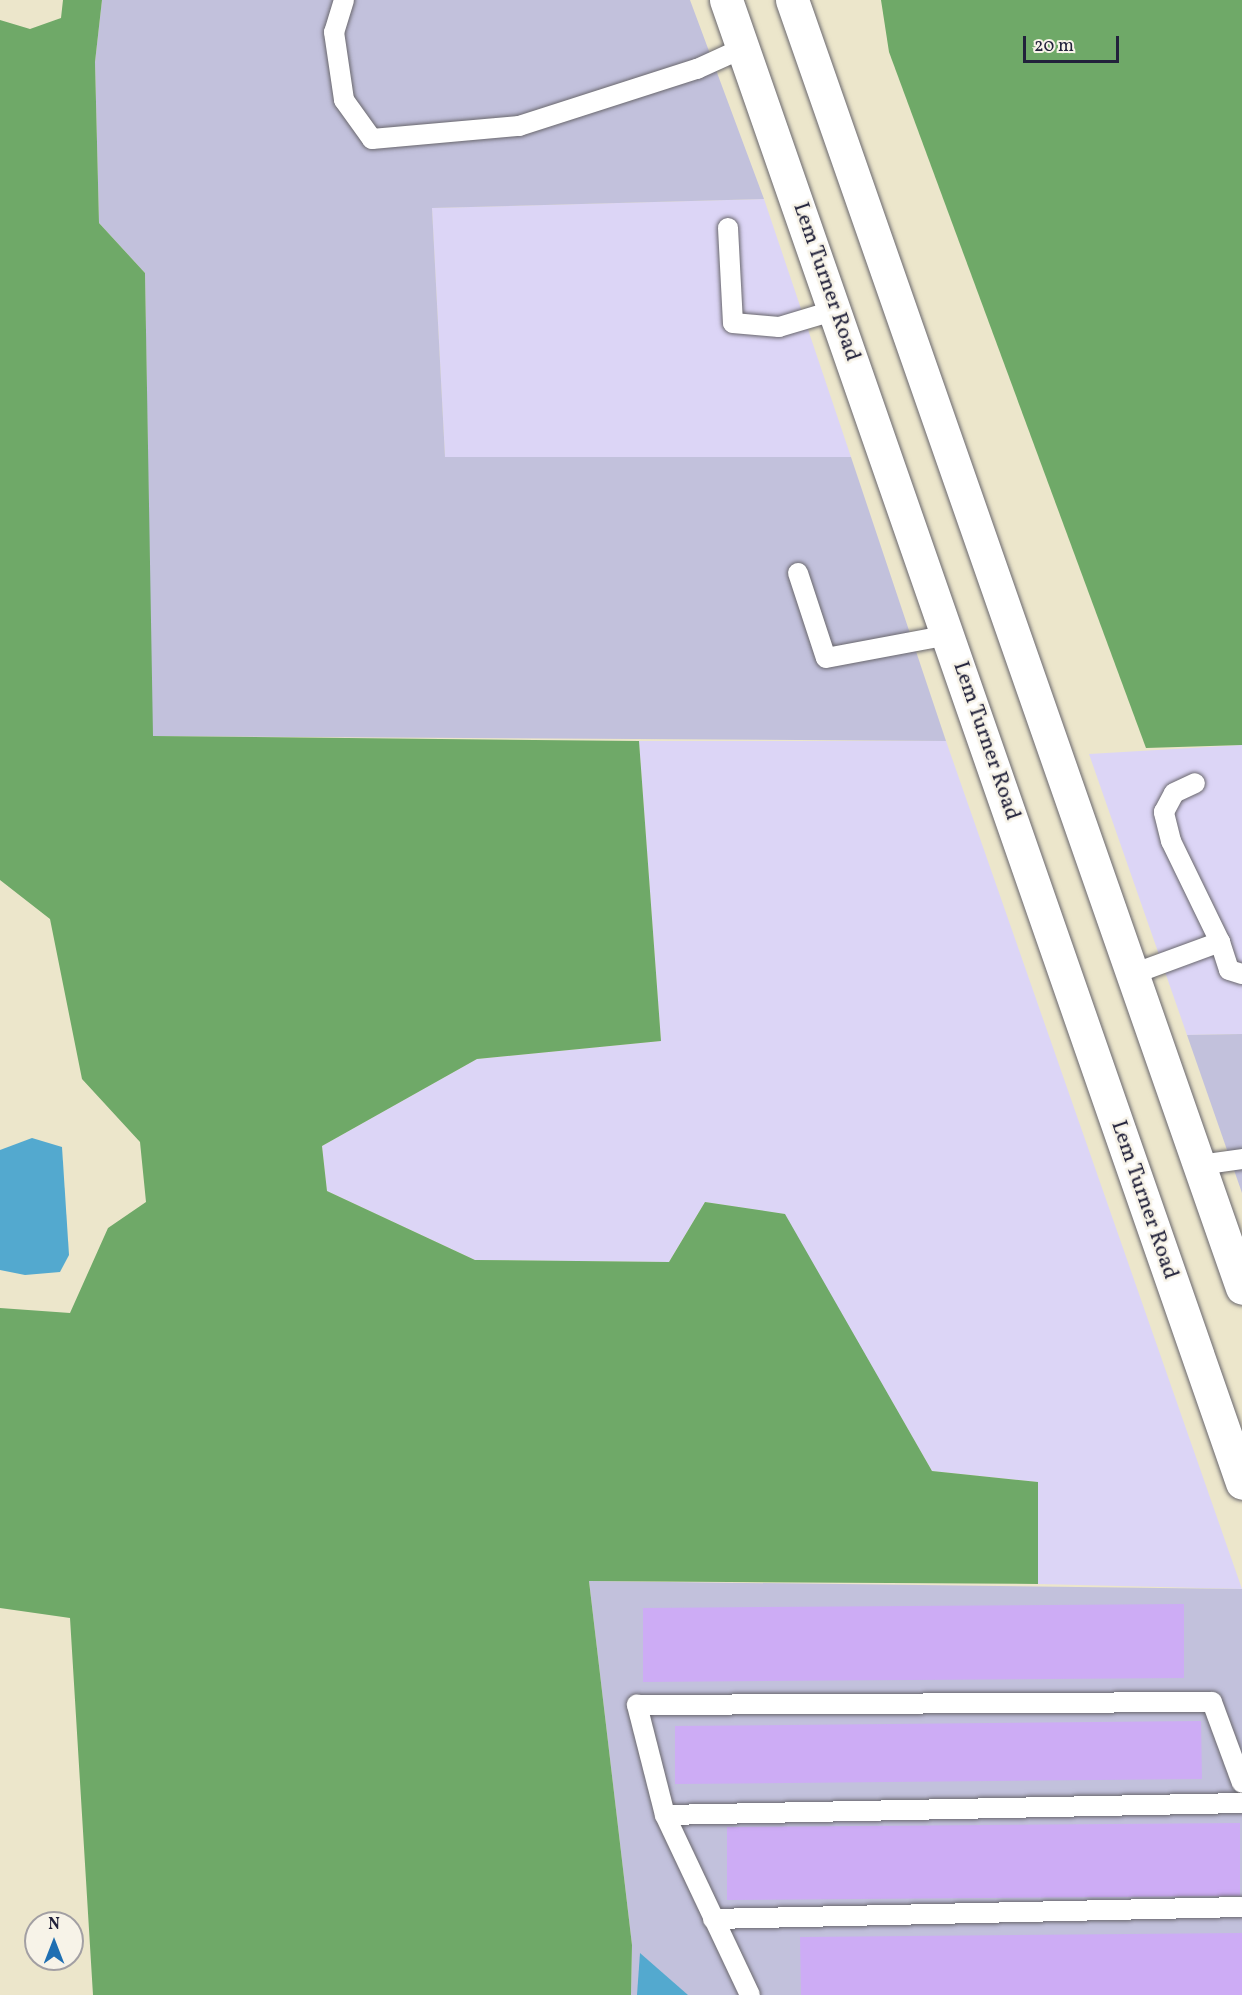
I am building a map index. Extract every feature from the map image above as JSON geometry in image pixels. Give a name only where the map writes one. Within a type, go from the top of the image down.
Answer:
[{"type":"main road","name":"Lem Turner Road","points":[[726,0],[836,310],[1242,1483]]},
{"type":"main road","points":[[792,0],[1242,1288]]},
{"type":"lane","points":[[344,0],[334,32],[344,100],[372,139],[519,126],[697,69],[743,48]]},
{"type":"lane","points":[[728,228],[733,323],[779,327],[836,310]]},
{"type":"lane","points":[[798,573],[826,658],[949,635]]},
{"type":"lane","points":[[1195,783],[1174,793],[1164,812],[1171,841],[1220,942],[1229,970],[1242,974]]},
{"type":"lane","points":[[1133,974],[1220,942]]},
{"type":"lane","points":[[1200,1165],[1242,1159]]},
{"type":"lane","points":[[750,1995],[665,1815],[637,1705],[1212,1702],[1242,1783]]},
{"type":"lane","points":[[665,1815],[1242,1803]]},
{"type":"lane","points":[[713,1919],[1242,1907]]},
{"type":"shaded area","points":[[102,0],[690,0],[764,199],[432,208],[445,457],[851,457],[946,741],[152,736],[145,273],[99,223],[95,62]]},
{"type":"shaded area","points":[[764,199],[851,457],[445,457],[432,208]]},
{"type":"shaded area","points":[[639,741],[946,741],[1242,1589],[1038,1584],[1037,1482],[932,1471],[784,1214],[705,1202],[669,1262],[475,1260],[327,1191],[322,1146],[477,1059],[661,1041]]},
{"type":"shaded area","points":[[1242,745],[1242,1034],[1187,1035],[1089,754]]},
{"type":"shaded area","points":[[1242,1034],[1242,1193],[1187,1035]]},
{"type":"shaded area","points":[[589,1581],[1242,1589],[1242,1995],[631,1995],[632,1945]]},
{"type":"green space","points":[[63,0],[102,0],[95,62],[99,223],[145,273],[153,736],[639,741],[661,1041],[477,1059],[322,1146],[327,1191],[475,1260],[669,1262],[705,1202],[785,1214],[932,1471],[1038,1482],[1038,1584],[589,1581],[632,1945],[631,1995],[93,1995],[70,1618],[0,1608],[0,1308],[70,1313],[108,1228],[146,1202],[140,1142],[82,1079],[50,919],[0,880],[0,20],[30,29],[61,18]]},
{"type":"green space","points":[[881,0],[1242,0],[1242,745],[1146,748],[889,52]]},
{"type":"water","points":[[32,1138],[62,1147],[69,1255],[60,1272],[25,1275],[0,1270],[0,1150]]},
{"type":"water","points":[[640,1953],[688,1995],[637,1995]]},
{"type":"building","points":[[1184,1604],[1184,1678],[643,1682],[643,1608]]},
{"type":"building","points":[[1201,1721],[1202,1779],[675,1784],[675,1726]]},
{"type":"building","points":[[1240,1823],[1240,1896],[727,1900],[727,1827]]},
{"type":"building","points":[[1242,1933],[1242,1995],[801,1995],[800,1937]]}]
